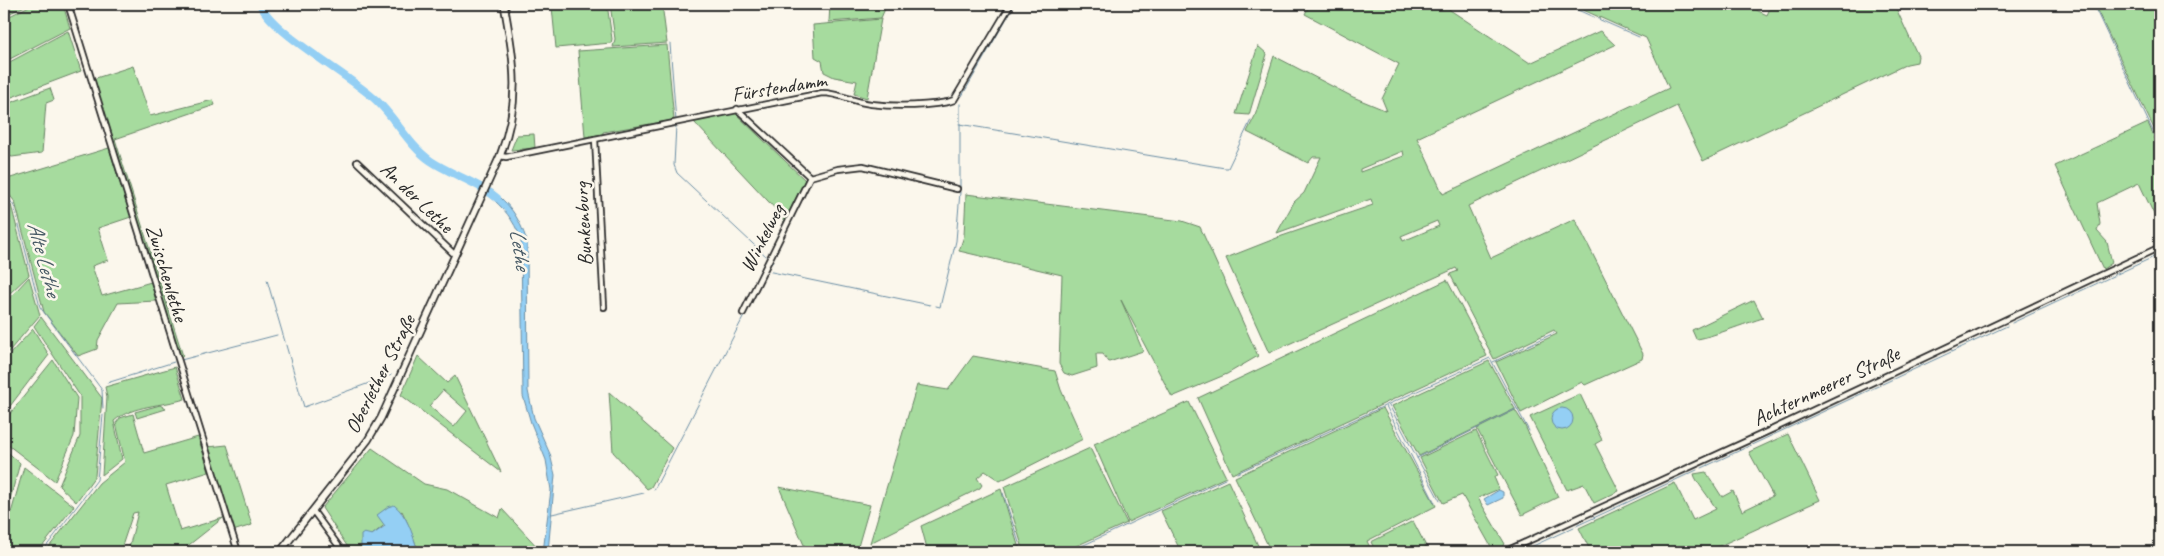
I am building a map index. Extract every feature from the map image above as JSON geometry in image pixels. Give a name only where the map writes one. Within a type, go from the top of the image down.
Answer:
[{"type":"street","name":"Zwischenlethe","points":[[68,4],[238,552]]},
{"type":"street","name":"Oberlether Straße","points":[[280,552],[368,440],[381,418],[500,156],[511,121],[515,93],[514,62],[504,4]]},
{"type":"street","name":"Fürstendamm","points":[[500,156],[506,157],[595,140],[737,109],[822,93],[836,93],[869,104],[948,102],[954,100],[1011,4]]},
{"type":"street","points":[[737,109],[810,177],[838,168],[863,166],[957,189]]},
{"type":"street","name":"Bunkenburg","points":[[595,140],[604,306]]},
{"type":"street","name":"An der Lethe","points":[[357,162],[455,255]]},
{"type":"street","name":"Winkelweg","points":[[743,313],[810,177]]},
{"type":"street","name":"Achternmeerer Straße","points":[[1504,552],[1771,430],[2160,247]]},
{"type":"street","points":[[313,511],[343,552]]},
{"type":"green space","points":[[4,4],[29,4],[4,16]]},
{"type":"green space","points":[[33,4],[56,4],[64,8],[70,28],[4,62],[4,19]]},
{"type":"green space","points":[[548,4],[607,4],[611,43],[556,48],[552,7],[555,6],[548,6]]},
{"type":"green space","points":[[610,4],[662,4],[667,43],[613,47],[615,39]]},
{"type":"green space","points":[[830,4],[887,4],[881,18],[829,22]]},
{"type":"green space","points":[[1310,4],[1448,4],[1450,10],[1530,63],[1600,31],[1615,45],[1417,138],[1443,194],[1669,88],[1646,38],[1570,4],[1743,4],[1767,15],[1772,4],[1894,4],[1918,56],[1917,62],[1907,64],[1703,161],[1677,106],[1468,206],[1491,258],[1575,219],[1643,354],[1642,359],[1585,385],[1582,382],[1521,413],[1496,362],[1557,334],[1554,330],[1494,359],[1450,274],[1458,271],[1456,268],[1269,353],[1226,258],[1282,236],[1373,205],[1371,199],[1277,233],[1294,202],[1304,193],[1321,157],[1313,157],[1308,163],[1247,132],[1255,116],[1274,56],[1353,97],[1387,111],[1382,99],[1399,64],[1305,14]],"holes":[[[1403,151],[1404,156],[1360,172],[1360,169]],[[1437,221],[1439,226],[1403,241],[1401,236]]]},
{"type":"green space","points":[[2094,4],[2160,4],[2160,141]]},
{"type":"green space","points":[[881,19],[867,98],[854,94],[857,81],[834,77],[824,72],[822,61],[815,57],[813,25]]},
{"type":"green space","points":[[68,31],[81,71],[4,100],[4,65]]},
{"type":"green space","points":[[667,45],[674,120],[603,132],[603,134],[585,137],[578,51]]},
{"type":"green space","points":[[1258,46],[1267,54],[1249,115],[1236,114]]},
{"type":"green space","points":[[133,66],[150,116],[213,100],[215,105],[115,139],[183,356],[179,357],[93,79]]},
{"type":"green space","points":[[50,88],[54,100],[46,103],[42,153],[12,157],[4,154],[4,105]]},
{"type":"green space","points":[[735,113],[805,180],[784,222],[782,216],[694,122]]},
{"type":"green space","points":[[2148,123],[2160,150],[2160,227],[2139,183],[2097,203],[2100,224],[2097,231],[2107,242],[2112,263],[2103,269],[2055,166]]},
{"type":"green space","points":[[534,134],[535,148],[511,150],[517,135]]},
{"type":"green space","points":[[109,148],[131,217],[98,228],[108,260],[92,266],[102,296],[151,282],[156,301],[118,303],[98,340],[97,349],[78,356],[44,312],[15,202],[4,188],[4,180]]},
{"type":"green space","points":[[966,194],[1182,221],[1200,227],[1258,356],[1227,374],[1172,397],[1121,300],[1143,351],[1109,362],[1103,354],[1096,354],[1097,368],[1072,376],[1064,373],[1059,364],[1062,275],[959,251],[964,236]]},
{"type":"green space","points":[[4,197],[11,205],[29,275],[8,295],[4,275]]},
{"type":"green space","points":[[29,277],[40,315],[4,357],[4,304]]},
{"type":"green space","points":[[1447,280],[1487,356],[1232,474],[1198,398]]},
{"type":"green space","points":[[1754,300],[1763,318],[1696,339],[1692,330]]},
{"type":"green space","points":[[41,317],[102,398],[95,476],[76,502],[59,486],[80,436],[80,396],[34,326]]},
{"type":"green space","points":[[33,329],[49,355],[4,414],[4,364],[9,355]]},
{"type":"green space","points":[[418,356],[447,383],[455,376],[501,472],[401,395]],"holes":[[[443,390],[467,411],[454,427],[429,406]]]},
{"type":"green space","points":[[973,356],[1055,371],[1061,390],[1083,439],[1000,481],[985,471],[977,478],[982,485],[980,488],[870,543],[917,385],[948,390]]},
{"type":"green space","points":[[53,360],[77,398],[74,436],[55,481],[4,442],[4,421]]},
{"type":"green space","points":[[1489,361],[1515,409],[1419,456],[1392,406]]},
{"type":"green space","points":[[175,367],[185,399],[139,409],[114,421],[122,459],[102,475],[107,397],[105,387]]},
{"type":"green space","points":[[609,392],[672,448],[651,487],[647,489],[613,452]]},
{"type":"green space","points":[[1580,394],[1602,440],[1595,444],[1619,491],[1594,503],[1584,484],[1567,490],[1530,417]]},
{"type":"green space","points":[[1189,402],[1226,477],[1128,522],[1094,444]]},
{"type":"green space","points":[[160,405],[166,409],[137,418],[135,412]]},
{"type":"green space","points":[[1383,408],[1436,506],[1367,541],[1372,552],[1271,552],[1235,477]]},
{"type":"green space","points":[[1515,410],[1525,426],[1558,497],[1522,515],[1477,429]]},
{"type":"green space","points":[[133,414],[144,453],[198,437],[209,472],[166,485],[180,531],[223,518],[180,552],[128,552],[138,512],[133,513],[120,552],[45,552],[99,483],[125,462],[116,423],[120,418]]},
{"type":"green space","points":[[1476,431],[1498,475],[1494,477],[1499,489],[1478,498],[1505,544],[1494,552],[1462,495],[1443,503],[1420,458]]},
{"type":"green space","points":[[1788,434],[1820,500],[1706,552],[1591,552],[1579,528],[1675,483],[1693,520],[1716,509],[1694,474],[1706,472],[1722,497],[1733,491],[1742,511],[1773,496],[1749,452]]},
{"type":"green space","points":[[227,445],[252,525],[233,531],[208,447]]},
{"type":"green space","points":[[372,448],[424,484],[447,489],[499,518],[502,509],[542,552],[415,552],[417,548],[402,511],[372,535],[360,550],[361,552],[351,552],[322,508]]},
{"type":"green space","points":[[1090,448],[1127,523],[1063,552],[1024,552],[1004,487]]},
{"type":"green space","points":[[4,449],[20,463],[4,515]]},
{"type":"green space","points":[[24,467],[74,506],[38,552],[4,552],[4,522],[11,513]]},
{"type":"green space","points":[[1228,481],[1261,552],[1181,552],[1161,511]]},
{"type":"green space","points":[[779,487],[870,505],[857,550],[851,552],[807,552]]},
{"type":"green space","points":[[1001,489],[1020,552],[928,552],[921,526]]},
{"type":"green space","points":[[1413,521],[1429,552],[1376,552],[1371,542]]},
{"type":"water","points":[[491,189],[513,212],[527,241],[528,391],[534,418],[550,454],[555,475],[548,552],[543,552],[551,490],[546,460],[531,423],[523,396],[521,239],[507,214],[488,195]]},
{"type":"water","points":[[1562,408],[1570,411],[1573,419],[1570,427],[1562,430],[1554,427],[1551,419],[1554,411]]},
{"type":"water","points":[[1499,490],[1503,492],[1503,498],[1488,505],[1484,499]]},
{"type":"water","points":[[394,505],[399,509],[408,525],[417,548],[415,552],[361,552],[361,535],[364,533],[372,535],[385,526],[377,515]]},
{"type":"waterway","name":"Lethe","points":[[260,4],[268,16],[280,28],[377,101],[423,155],[439,166],[482,187],[497,198]]},
{"type":"waterway","points":[[962,96],[1015,4]]},
{"type":"waterway","points":[[1080,4],[1100,9],[1104,4]]},
{"type":"waterway","points":[[1564,4],[1639,37]]},
{"type":"waterway","points":[[2093,4],[2160,146]]},
{"type":"waterway","points":[[670,44],[676,121]]},
{"type":"waterway","points":[[960,104],[960,188]]},
{"type":"waterway","points":[[959,124],[1228,168],[1251,120]]},
{"type":"waterway","points":[[676,125],[674,165],[677,173],[767,257]]},
{"type":"waterway","name":"Alte Lethe","points":[[4,192],[14,206],[40,307],[102,390],[103,408]]},
{"type":"waterway","points":[[936,306],[940,307],[956,241],[960,192]]},
{"type":"waterway","points":[[2012,323],[2160,254]]},
{"type":"waterway","points":[[763,279],[767,271],[930,305]]},
{"type":"waterway","points":[[267,280],[304,407],[391,375]]},
{"type":"waterway","points":[[654,490],[760,285]]},
{"type":"waterway","points":[[1702,468],[2007,326]]},
{"type":"waterway","points":[[1493,362],[1554,333]]},
{"type":"waterway","points":[[181,360],[277,335]]},
{"type":"waterway","points":[[1237,473],[1490,358],[1529,431]]},
{"type":"waterway","points":[[107,383],[174,362]]},
{"type":"waterway","points":[[1389,405],[1440,501]]},
{"type":"waterway","points":[[1386,406],[1435,503]]},
{"type":"waterway","points":[[1417,458],[1516,409]]},
{"type":"waterway","name":"Alte Lethe","points":[[42,552],[97,480],[103,415]]},
{"type":"waterway","points":[[1520,552],[1697,470]]},
{"type":"waterway","points":[[1069,552],[1225,479]]},
{"type":"waterway","points":[[552,514],[644,493]]},
{"type":"waterway","points":[[1003,493],[1022,552]]}]
